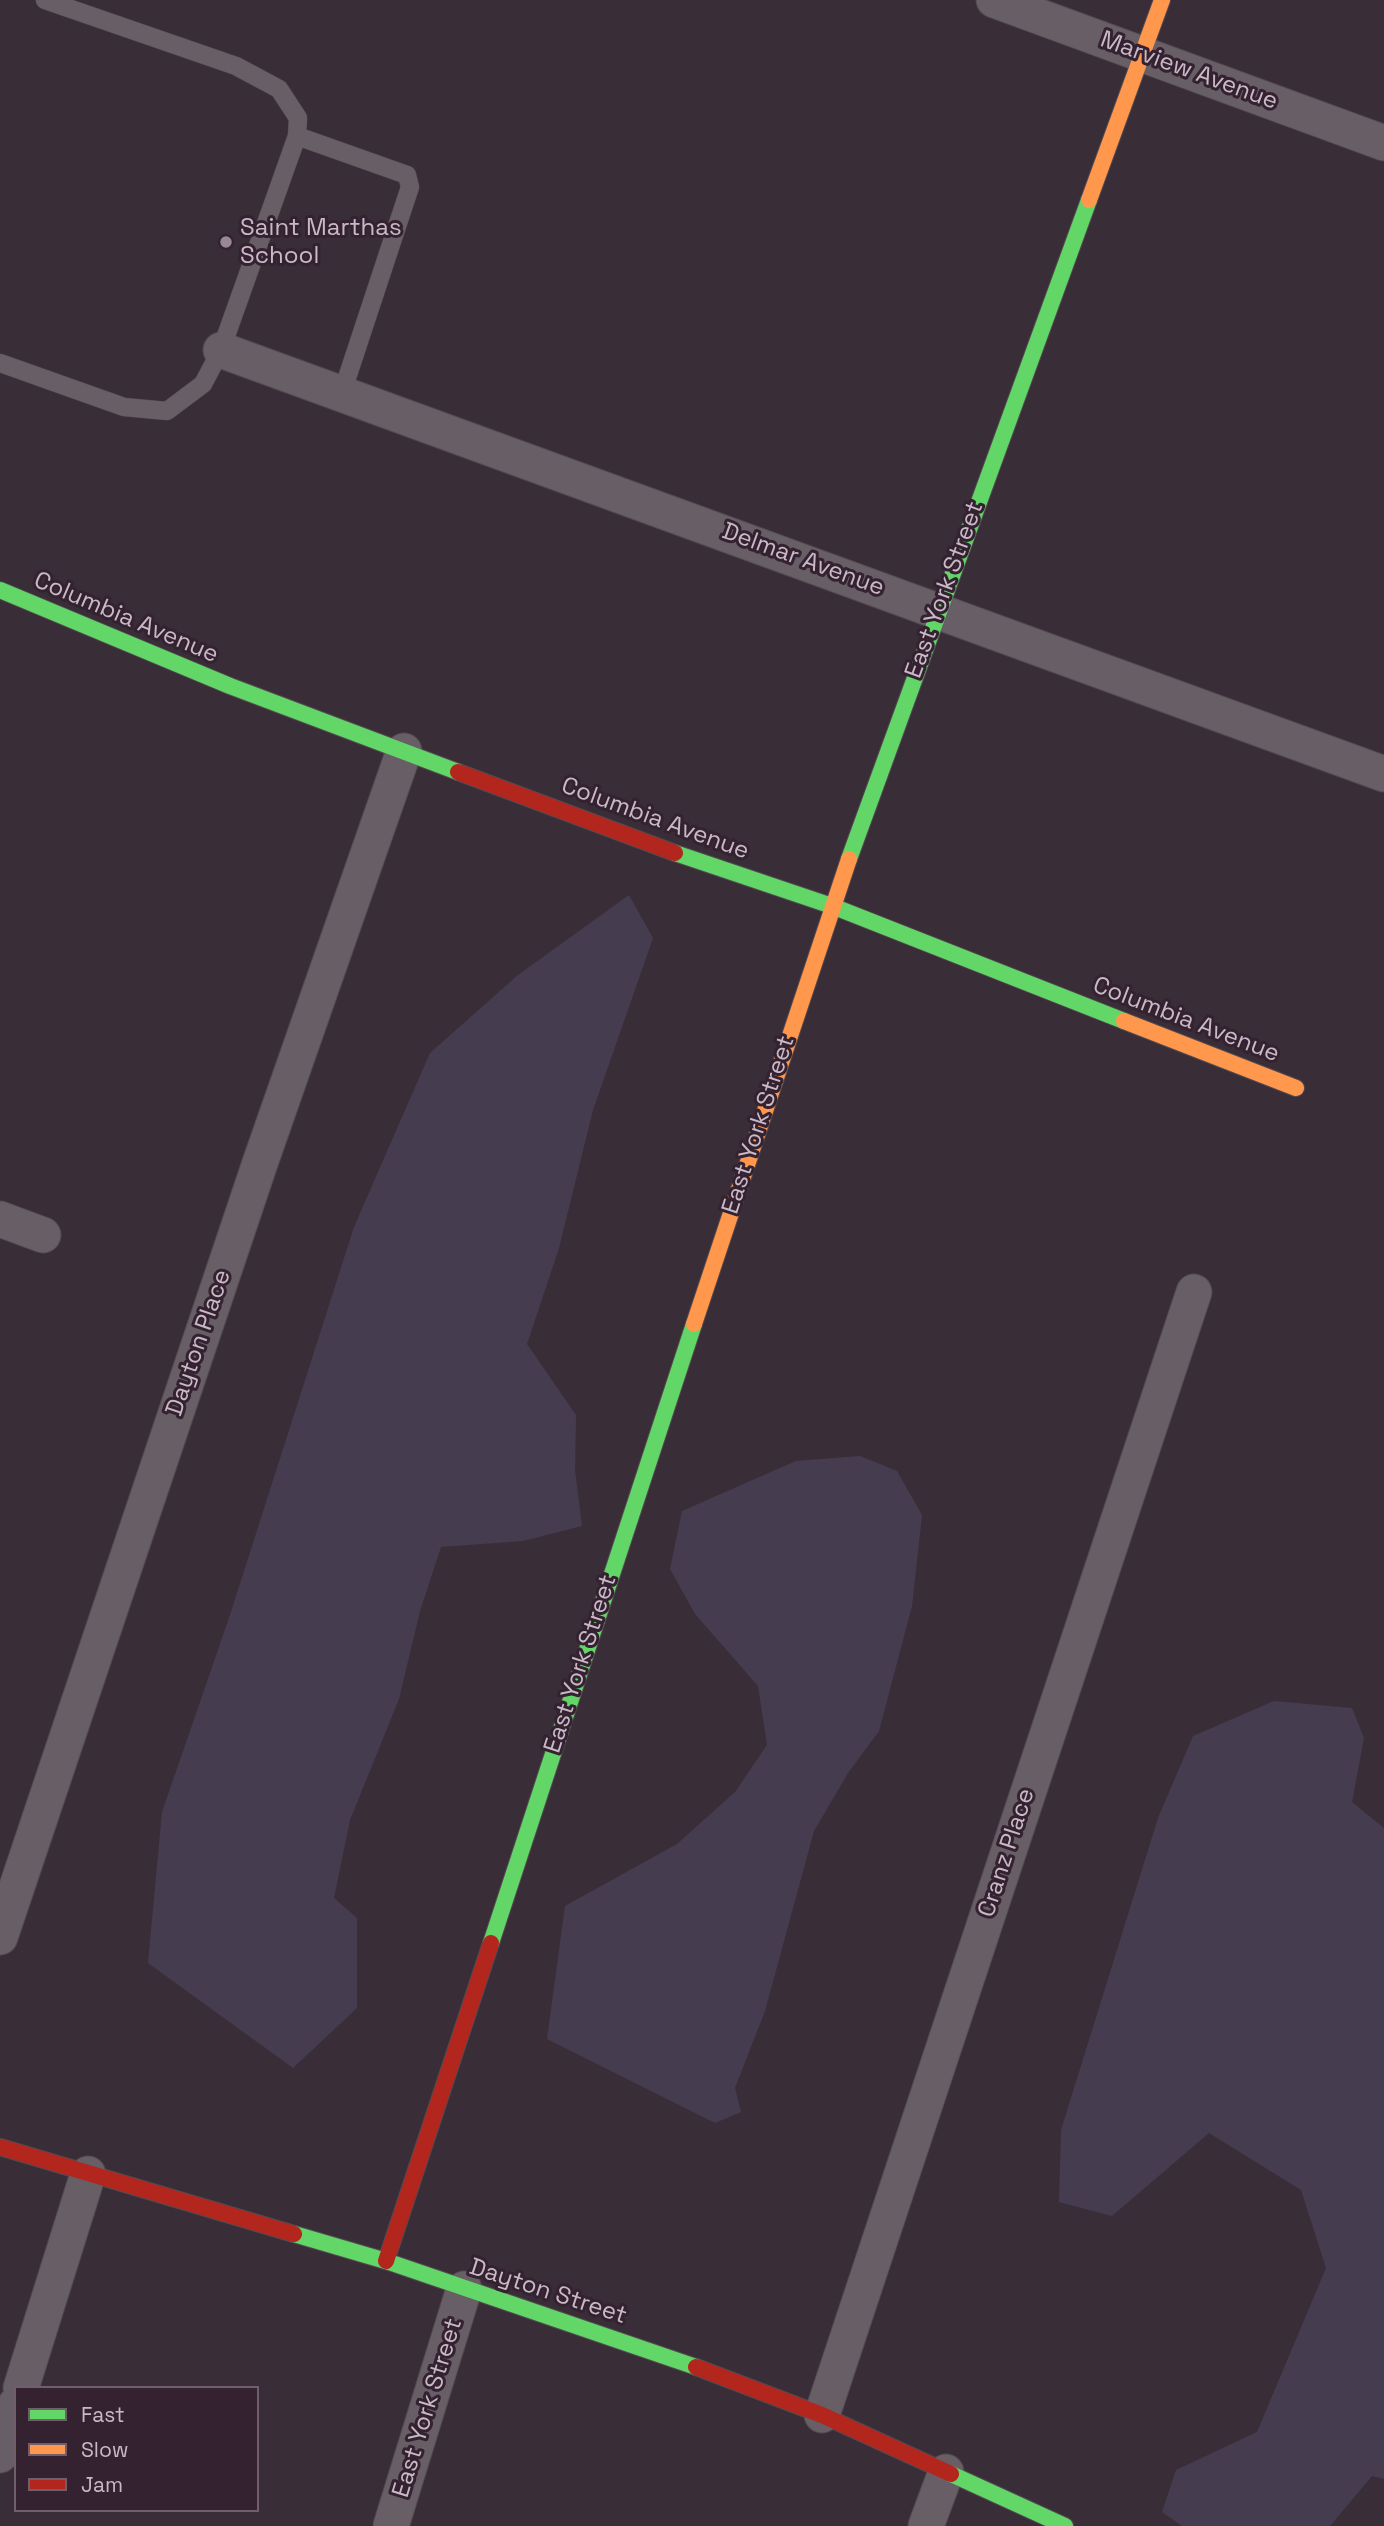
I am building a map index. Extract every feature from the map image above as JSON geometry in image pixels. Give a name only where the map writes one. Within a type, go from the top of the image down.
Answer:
[{"type":"street","name":"Marview Avenue","points":[[994,0],[1384,143]]},
{"type":"street","name":"East York Street","points":[[386,2261],[832,906],[937,610],[1162,0]]},
{"type":"street","name":"Delmar Avenue","points":[[221,350],[1384,774]]},
{"type":"street","name":"Columbia Avenue","points":[[0,590],[230,686],[692,859],[832,906],[1296,1088]]},
{"type":"street","name":"Dayton Place","points":[[0,1937],[260,1163],[404,751]]},
{"type":"street","points":[[0,1219],[43,1235]]},
{"type":"street","name":"Cranz Place","points":[[822,2415],[1194,1292]]},
{"type":"street","name":"Dayton Street","points":[[0,2147],[386,2261],[627,2342],[822,2415],[1065,2526]]},
{"type":"street","points":[[22,2386],[88,2174]]},
{"type":"street","name":"East York Street","points":[[391,2526],[464,2289]]},
{"type":"street","points":[[0,2455],[14,2410]]},
{"type":"street","points":[[926,2526],[946,2472]]},
{"type":"lane","points":[[0,363],[124,407],[167,411],[203,384],[221,350],[298,136],[298,118],[278,89],[236,66],[45,0]]},
{"type":"lane","points":[[298,136],[407,175],[410,187],[342,393]]},
{"type":"shaded area","points":[[629,895],[653,938],[593,1110],[559,1248],[527,1344],[576,1415],[575,1470],[582,1526],[523,1541],[441,1547],[420,1611],[399,1699],[350,1820],[334,1898],[357,1918],[357,2008],[293,2068],[148,1963],[162,1812],[229,1618],[354,1227],[430,1053],[518,975]]},
{"type":"shaded area","points":[[860,1456],[897,1471],[922,1515],[912,1606],[879,1731],[848,1773],[814,1831],[765,2011],[735,2088],[741,2112],[715,2123],[547,2039],[565,1906],[677,1844],[735,1792],[767,1745],[758,1686],[695,1614],[670,1569],[682,1511],[796,1461]]},
{"type":"shaded area","points":[[1274,1701],[1352,1708],[1364,1738],[1352,1802],[1384,1828],[1384,2479],[1372,2476],[1330,2526],[1182,2526],[1162,2512],[1176,2470],[1257,2432],[1326,2268],[1301,2190],[1209,2133],[1112,2216],[1059,2202],[1061,2130],[1158,1818],[1193,1736]]},
{"type":"traffic: fast","points":[[849,859],[1089,200]]},
{"type":"traffic: fast","points":[[0,590],[230,686],[458,772]]},
{"type":"traffic: fast","points":[[675,853],[832,906],[1124,1021]]},
{"type":"traffic: fast","points":[[491,1943],[694,1324]]},
{"type":"traffic: fast","points":[[294,2234],[386,2261],[696,2367]]},
{"type":"traffic: fast","points":[[951,2474],[1065,2526]]},
{"type":"traffic: slow","points":[[1089,200],[1162,0]]},
{"type":"traffic: slow","points":[[694,1324],[849,859]]},
{"type":"traffic: slow","points":[[1124,1021],[1296,1088]]},
{"type":"traffic: jam","points":[[458,772],[675,853]]},
{"type":"traffic: jam","points":[[386,2261],[491,1943]]},
{"type":"traffic: jam","points":[[0,2147],[294,2234]]},
{"type":"traffic: jam","points":[[696,2367],[822,2415],[951,2474]]},
{"type":"place","name":"Saint Marthas School","points":[[226,242]]}]
